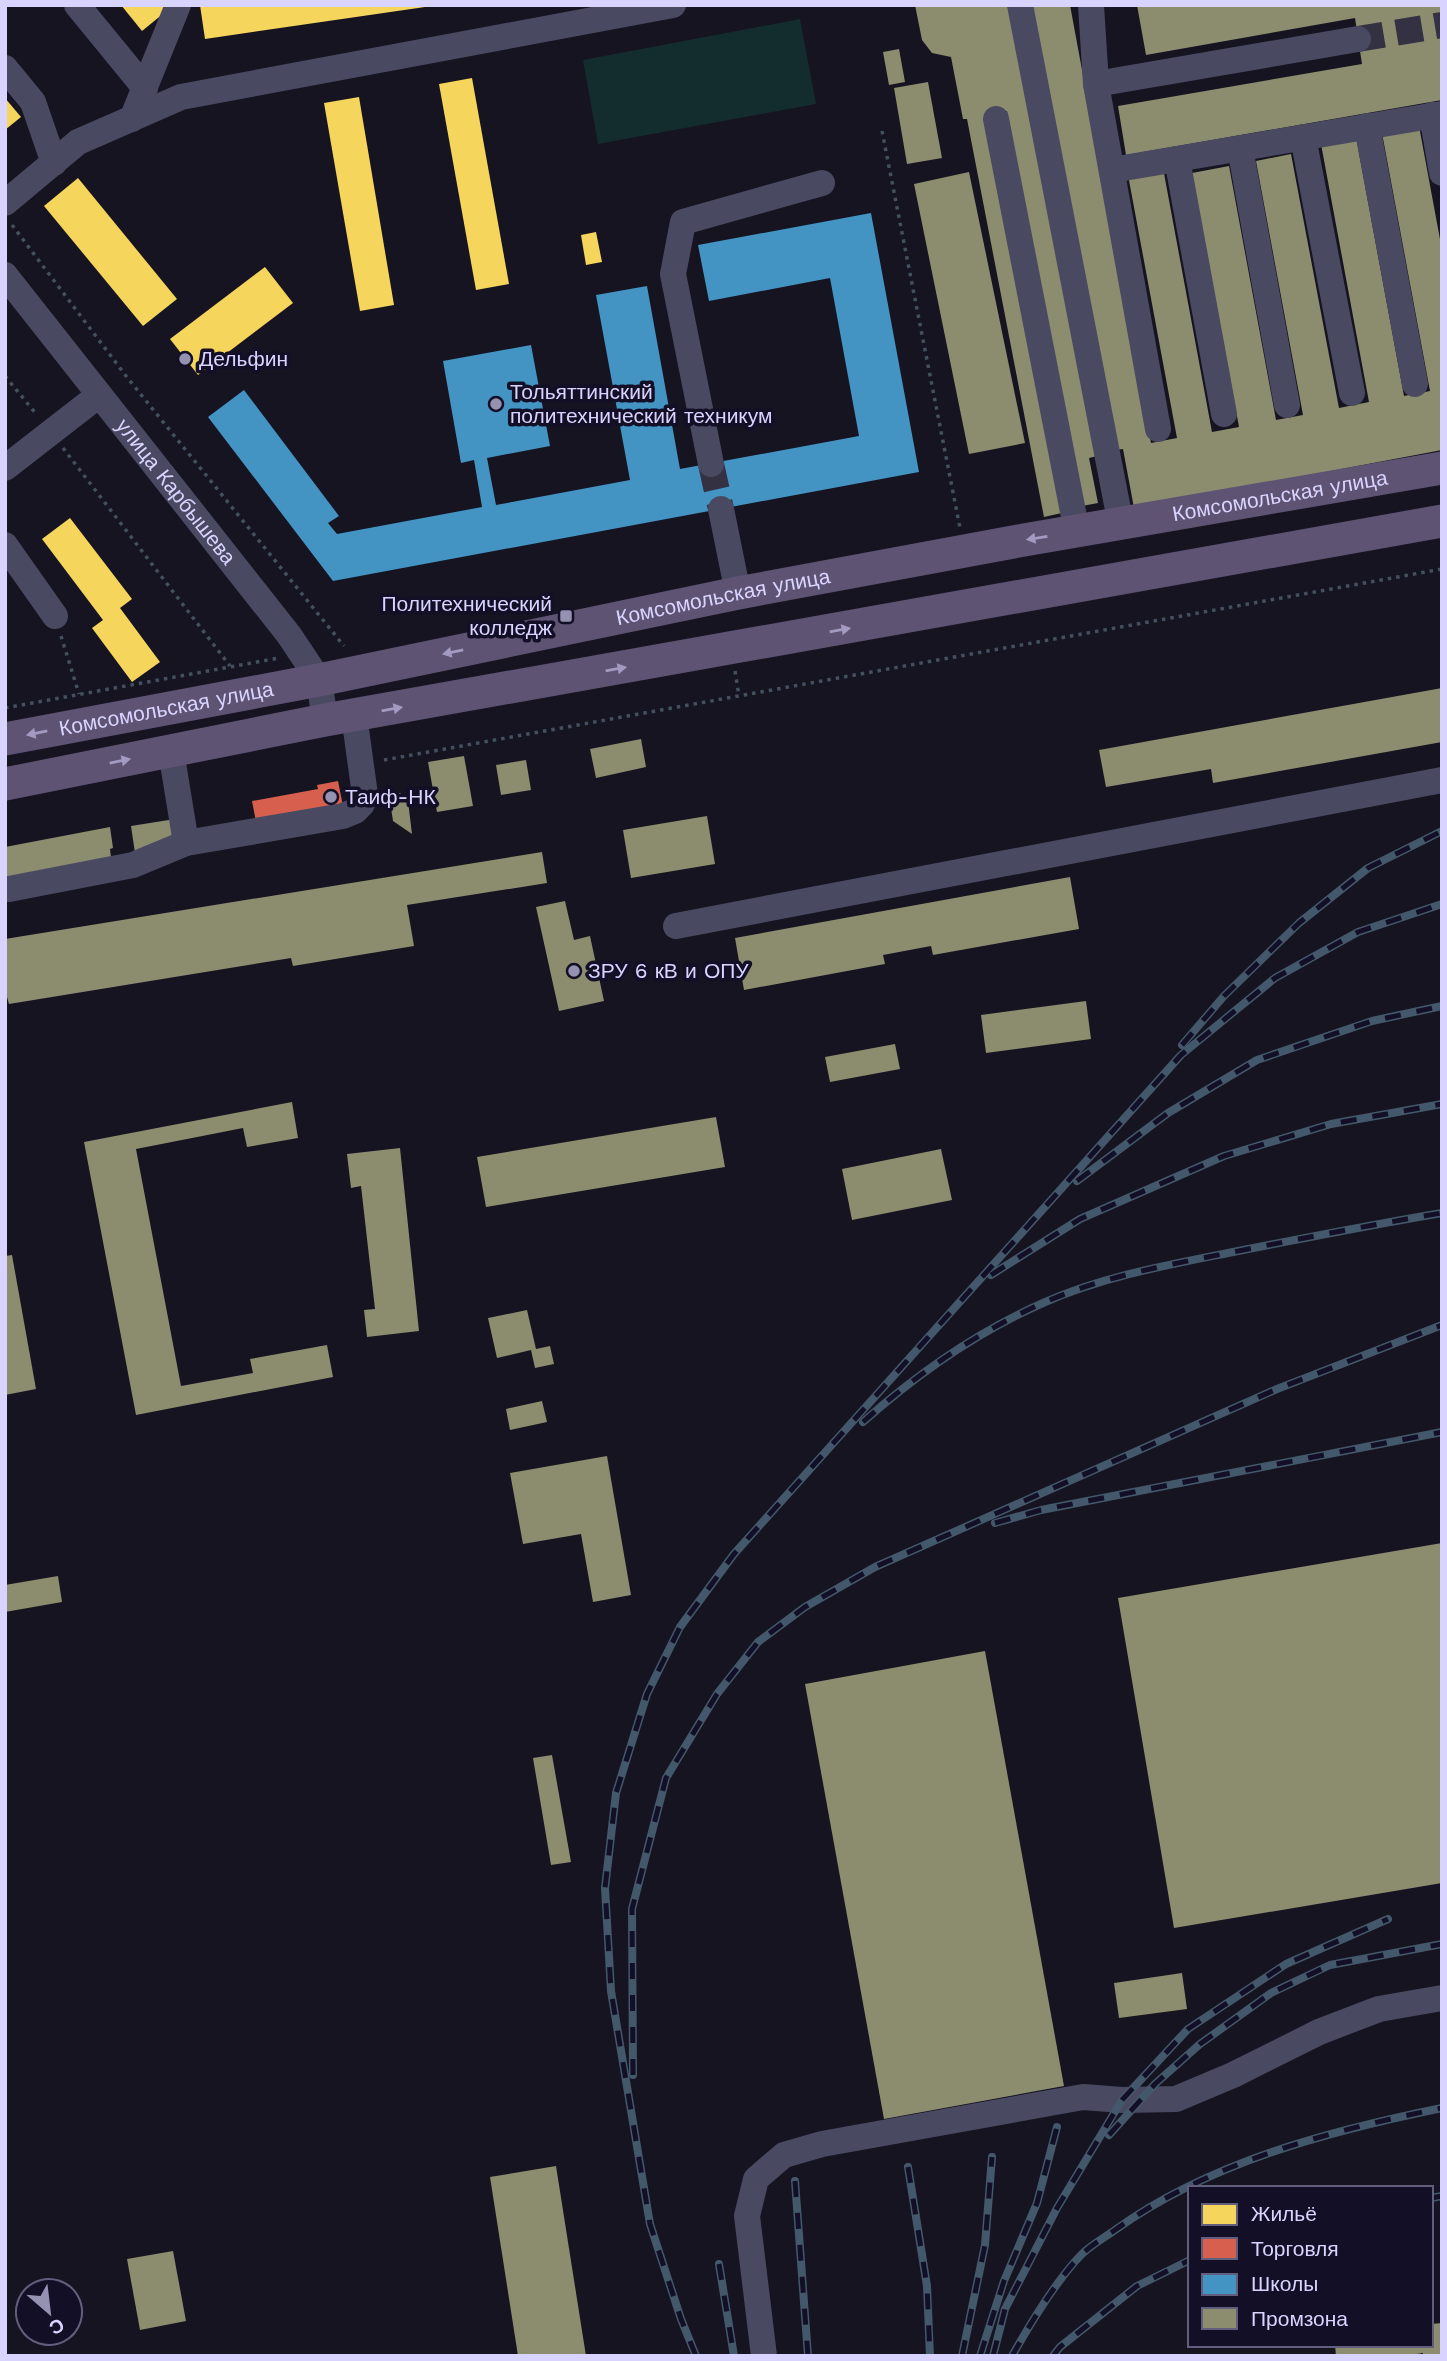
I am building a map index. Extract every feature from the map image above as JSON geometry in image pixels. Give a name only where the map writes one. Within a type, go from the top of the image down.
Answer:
[{"type":"main road","name":"Комсомольская улица","points":[[5,739],[311,667],[1442,468]]},
{"type":"main road","name":"Комсомольская улица","points":[[5,784],[339,718],[1442,521]]},
{"type":"street","points":[[77,5],[145,88]]},
{"type":"street","points":[[132,119],[178,5]]},
{"type":"street","points":[[5,203],[78,142],[181,97],[535,17],[673,5]]},
{"type":"street","points":[[1020,5],[1121,525]]},
{"type":"street","points":[[1091,5],[1096,84],[1158,429]]},
{"type":"street","points":[[1096,84],[1358,39]]},
{"type":"street","points":[[5,68],[33,102],[54,163]]},
{"type":"street","points":[[1112,170],[1437,115],[1442,173]]},
{"type":"street","points":[[996,119],[1077,532]]},
{"type":"street","points":[[1367,126],[1415,384]]},
{"type":"street","points":[[1303,137],[1352,393]]},
{"type":"street","points":[[1240,148],[1287,405]]},
{"type":"street","points":[[1177,159],[1224,414]]},
{"type":"street","points":[[711,464],[673,274],[683,222],[822,183]]},
{"type":"street","name":"улица Карбышева","points":[[5,275],[311,667],[361,764],[365,795],[362,804],[355,811],[331,820],[186,843],[133,865],[9,889]]},
{"type":"street","points":[[5,468],[99,395]]},
{"type":"street","points":[[721,509],[738,593]]},
{"type":"street","points":[[8,554],[55,616]]},
{"type":"street","points":[[171,751],[186,843]]},
{"type":"street","points":[[676,926],[1442,780]]},
{"type":"street","points":[[764,2356],[747,2216],[756,2179],[784,2155],[822,2144],[1083,2097],[1122,2100],[1176,2099],[1233,2075],[1319,2032],[1379,2009],[1442,1998]]},
{"type":"path","points":[[882,131],[960,530]]},
{"type":"path","points":[[5,217],[126,376],[344,646],[311,667],[230,666],[5,708]]},
{"type":"path","points":[[5,376],[52,433],[230,666]]},
{"type":"path","points":[[361,764],[1442,569]]},
{"type":"path","points":[[55,616],[79,694]]},
{"type":"path","points":[[733,659],[739,696]]},
{"type":"green space","points":[[800,19],[816,104],[598,144],[583,60]]},
{"type":"building: Жильё","points":[[121,5],[167,5],[169,9],[142,31]]},
{"type":"building: Жильё","points":[[200,5],[425,5],[425,7],[205,39]]},
{"type":"building: Жильё","points":[[472,78],[509,284],[476,290],[439,84]]},
{"type":"building: Жильё","points":[[359,97],[394,305],[360,311],[324,103]]},
{"type":"building: Жильё","points":[[5,98],[21,117],[5,130]]},
{"type":"building: Жильё","points":[[78,178],[177,299],[143,326],[44,206]]},
{"type":"building: Жильё","points":[[596,232],[602,262],[586,265],[581,235]]},
{"type":"building: Жильё","points":[[265,267],[293,303],[198,375],[170,339]]},
{"type":"building: Жильё","points":[[70,518],[132,599],[120,608],[160,662],[132,682],[92,628],[103,620],[42,539]]},
{"type":"building: Торговля","points":[[338,781],[344,811],[256,822],[252,801],[318,789],[317,785]]},
{"type":"building: Школы","name":"Тольяттинский политехнический техникум","points":[[871,213],[919,472],[333,581],[208,417],[244,390],[339,516],[328,523],[337,534],[482,507],[474,460],[461,463],[443,361],[531,345],[550,446],[487,458],[496,505],[630,480],[596,295],[647,286],[680,469],[859,436],[830,278],[709,301],[698,245]]},
{"type":"building: Промзона","points":[[915,5],[1011,5],[1097,456],[1089,458],[1098,503],[1082,506],[1007,111],[989,114],[1066,512],[1044,517],[967,119],[963,119],[951,57],[932,53],[922,40]]},
{"type":"building: Промзона","points":[[1032,5],[1070,5],[1151,443],[1177,438],[1128,175],[1163,168],[1212,432],[1239,427],[1192,173],[1229,166],[1276,420],[1303,415],[1256,161],[1291,154],[1339,408],[1369,402],[1321,144],[1356,137],[1404,396],[1430,391],[1382,133],[1419,126],[1442,250],[1442,450],[1134,508],[1123,449],[1115,450]]},
{"type":"building: Промзона","points":[[1137,5],[1442,5],[1442,100],[1126,155],[1118,106],[1362,64],[1355,18],[1146,55]]},
{"type":"building: Промзона","points":[[899,49],[905,82],[889,85],[883,52]]},
{"type":"building: Промзона","points":[[928,82],[942,158],[907,164],[894,88]]},
{"type":"building: Промзона","points":[[969,172],[1025,443],[969,454],[914,184]]},
{"type":"building: Промзона","points":[[1442,688],[1442,742],[1213,783],[1211,769],[1106,787],[1099,750]]},
{"type":"building: Промзона","points":[[641,739],[646,767],[596,778],[590,749]]},
{"type":"building: Промзона","points":[[464,756],[473,806],[437,812],[428,762]]},
{"type":"building: Промзона","points":[[526,760],[531,790],[501,795],[496,765]]},
{"type":"building: Промзона","points":[[400,793],[408,801],[412,834],[393,821],[389,795]]},
{"type":"building: Промзона","points":[[707,816],[715,864],[631,878],[623,830]]},
{"type":"building: Промзона","points":[[175,819],[178,838],[135,853],[131,826]]},
{"type":"building: Промзона","points":[[110,827],[113,848],[110,849],[111,857],[5,885],[5,847]]},
{"type":"building: Промзона","points":[[542,852],[547,883],[407,905],[414,946],[293,966],[291,958],[9,1004],[5,990],[5,939]]},
{"type":"building: Промзона","points":[[1070,877],[1079,929],[933,955],[931,946],[883,955],[885,964],[744,990],[735,938]]},
{"type":"building: Промзона","name":"ЗРУ 6 кВ и ОПУ","points":[[565,901],[574,940],[590,936],[604,1001],[559,1011],[536,907]]},
{"type":"building: Промзона","points":[[1086,1001],[1091,1039],[986,1053],[981,1015]]},
{"type":"building: Промзона","points":[[895,1044],[900,1069],[830,1082],[825,1057]]},
{"type":"building: Промзона","points":[[292,1102],[298,1138],[247,1147],[243,1128],[136,1149],[181,1386],[253,1373],[250,1359],[327,1345],[333,1377],[136,1415],[84,1142]]},
{"type":"building: Промзона","points":[[716,1117],[725,1167],[486,1207],[477,1157]]},
{"type":"building: Промзона","points":[[400,1148],[419,1331],[367,1337],[364,1310],[375,1309],[361,1186],[351,1188],[347,1154]]},
{"type":"building: Промзона","points":[[941,1149],[952,1200],[852,1220],[842,1169]]},
{"type":"building: Промзона","points":[[12,1255],[36,1389],[5,1395],[5,1256]]},
{"type":"building: Промзона","points":[[527,1310],[536,1349],[550,1346],[554,1364],[535,1368],[531,1350],[497,1358],[488,1318]]},
{"type":"building: Промзона","points":[[542,1401],[547,1422],[510,1430],[506,1409]]},
{"type":"building: Промзона","points":[[607,1456],[631,1595],[593,1602],[581,1534],[523,1544],[510,1473]]},
{"type":"building: Промзона","points":[[1442,1543],[1442,1883],[1174,1928],[1118,1598]]},
{"type":"building: Промзона","points":[[58,1576],[62,1602],[5,1612],[5,1585]]},
{"type":"building: Промзона","points":[[985,1651],[1064,2086],[884,2119],[805,1684]]},
{"type":"building: Промзона","points":[[552,1755],[571,1862],[551,1865],[533,1758]]},
{"type":"building: Промзона","points":[[1182,1973],[1187,2009],[1119,2018],[1114,1983]]},
{"type":"building: Промзона","points":[[556,2166],[586,2356],[518,2356],[490,2177]]},
{"type":"building: Промзона","points":[[173,2251],[186,2321],[140,2330],[127,2259]]},
{"type":"building: Промзона","points":[[1442,2323],[1442,2356],[1423,2356],[1423,2353],[1405,2356],[1336,2356],[1335,2347],[1433,2347],[1433,2324]]},
{"type":"tunnel","points":[[1358,39],[1442,25]]},
{"type":"tunnel","points":[[711,464],[721,509]]},
{"type":"railway","points":[[1182,1045],[1224,996],[1299,923],[1368,868],[1442,831]]},
{"type":"railway","points":[[696,2356],[650,2224],[611,1991],[605,1888],[616,1793],[647,1694],[680,1627],[734,1554],[1181,1055],[1275,978],[1358,932],[1442,904]]},
{"type":"railway","points":[[1077,1181],[1168,1113],[1257,1060],[1372,1021],[1442,1006]]},
{"type":"railway","points":[[991,1275],[1080,1219],[1224,1156],[1331,1124],[1442,1104]]},
{"type":"railway","points":[[863,1422],[948,1355],[1019,1314],[1065,1294],[1158,1267],[1442,1213]]},
{"type":"railway","points":[[633,2075],[632,1909],[666,1778],[717,1694],[758,1642],[805,1607],[875,1567],[1277,1389],[1442,1325]]},
{"type":"railway","points":[[995,1523],[1041,1510],[1442,1432]]},
{"type":"railway","points":[[993,2356],[1005,2309],[1057,2208],[1122,2100],[1188,2029],[1286,1964],[1388,1919]]},
{"type":"railway","points":[[1109,2135],[1155,2084],[1200,2044],[1271,1993],[1330,1965],[1442,1944]]},
{"type":"railway","points":[[1188,2186],[1272,2152],[1314,2139],[1442,2108]]},
{"type":"railway","points":[[980,2356],[1004,2281],[1037,2203],[1057,2127]]},
{"type":"railway","points":[[962,2356],[985,2245],[992,2157]]},
{"type":"railway","points":[[908,2167],[927,2286],[930,2356]]},
{"type":"railway","points":[[795,2181],[808,2356]]},
{"type":"railway","points":[[1012,2356],[1053,2290],[1081,2255],[1152,2206],[1188,2186]]},
{"type":"railway","points":[[1433,2198],[1442,2196]]},
{"type":"railway","points":[[1053,2356],[1060,2347],[1137,2286],[1188,2261]]},
{"type":"railway","points":[[719,2264],[734,2356]]},
{"type":"place","name":"Дельфин","points":[[185,359]]},
{"type":"place","name":"Тольяттинский политехнический техникум","points":[[496,404]]},
{"type":"place","name":"Политехнический колледж","points":[[566,616]]},
{"type":"place","name":"Таиф-НК","points":[[331,797]]},
{"type":"place","name":"ЗРУ 6 кВ и ОПУ","points":[[574,971]]}]
